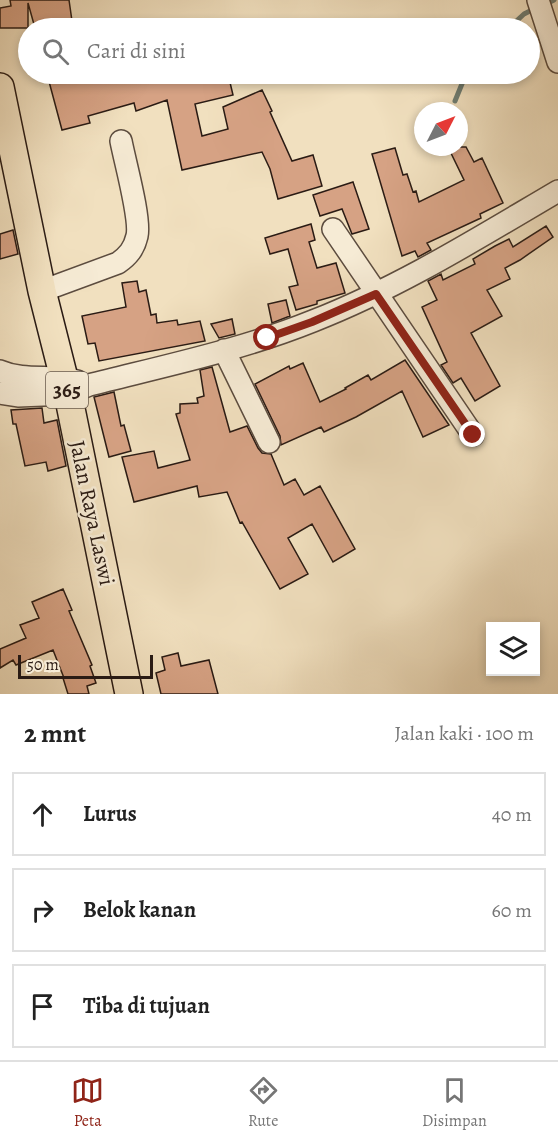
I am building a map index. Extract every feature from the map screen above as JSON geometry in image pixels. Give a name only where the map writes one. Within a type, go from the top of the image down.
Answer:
[{"type":"main road","name":"Jalan Raya Laswi","points":[[0,87],[3,128],[42,291],[74,385],[129,694]]},
{"type":"street","points":[[538,0],[558,62]]},
{"type":"street","points":[[42,291],[118,263],[128,256],[133,248],[138,227],[122,141]]},
{"type":"street","points":[[2,395],[37,396],[74,385],[224,350],[312,322],[376,294],[467,245],[558,191]]},
{"type":"street","points":[[333,229],[473,435]]},
{"type":"street","points":[[224,350],[269,442]]},
{"type":"street","points":[[0,371],[25,378],[74,385]]},
{"type":"building","points":[[10,0],[69,0],[72,18],[32,18],[28,3],[28,18],[18,18],[18,28],[0,28],[0,8],[11,6]]},
{"type":"building","points":[[50,84],[230,84],[233,95],[195,104],[202,136],[228,129],[223,107],[262,90],[292,161],[313,155],[322,186],[278,199],[270,169],[262,152],[182,170],[167,100],[136,111],[134,103],[88,116],[90,123],[62,130]]},
{"type":"building","points":[[395,148],[403,175],[407,174],[419,202],[464,180],[452,156],[468,156],[468,151],[474,162],[482,158],[503,203],[480,214],[481,218],[427,243],[431,250],[418,257],[415,251],[402,256],[372,154]]},
{"type":"building","points":[[353,182],[369,229],[352,234],[342,209],[320,216],[313,195]]},
{"type":"building","points":[[311,224],[315,240],[309,242],[317,268],[336,263],[345,293],[296,310],[289,287],[298,285],[288,249],[270,254],[265,238]]},
{"type":"building","points":[[546,226],[553,237],[505,268],[510,279],[487,290],[502,316],[471,333],[500,386],[475,401],[461,378],[453,383],[441,365],[447,362],[422,307],[437,300],[428,281],[441,274],[443,280],[475,264],[473,259],[495,246],[509,239],[513,247]]},
{"type":"building","points":[[13,230],[18,254],[0,259],[0,234]]},
{"type":"building","points":[[137,281],[139,292],[146,290],[151,315],[156,314],[157,323],[177,320],[178,325],[200,321],[205,341],[99,361],[95,343],[88,344],[82,316],[126,307],[122,283]]},
{"type":"building","points":[[286,300],[290,316],[272,323],[268,304]]},
{"type":"building","points":[[232,319],[235,334],[219,338],[211,324]]},
{"type":"building","points":[[405,360],[449,425],[423,437],[402,391],[324,432],[321,427],[281,445],[280,436],[255,384],[289,366],[290,369],[303,363],[320,402],[368,375],[371,380]]},
{"type":"building","points":[[212,367],[230,432],[247,426],[262,453],[271,454],[284,485],[295,479],[304,495],[320,486],[355,549],[333,562],[312,524],[288,538],[308,574],[280,589],[242,522],[240,523],[227,492],[199,497],[197,486],[134,502],[122,457],[154,451],[158,468],[190,460],[176,414],[180,413],[180,404],[198,403],[197,398],[204,396],[200,370]]},
{"type":"building","points":[[114,392],[121,426],[124,425],[131,451],[109,457],[94,397]]},
{"type":"building","points":[[42,408],[44,423],[57,420],[66,466],[48,471],[46,462],[25,466],[11,410]]},
{"type":"building","points":[[63,589],[72,610],[69,611],[92,665],[90,666],[96,683],[87,686],[89,694],[68,694],[53,650],[16,665],[13,660],[0,668],[0,649],[26,638],[20,625],[39,618],[32,602]]},
{"type":"building","points":[[178,653],[181,666],[209,660],[218,694],[161,694],[156,673],[165,670],[162,657]]},
{"type":"waterway","points":[[544,5],[554,0]]},
{"type":"waterway","points":[[520,18],[536,8]]},
{"type":"waterway","points":[[455,101],[462,84]]},
{"type":"route","points":[[267,338],[312,322],[376,294],[473,435]]}]
